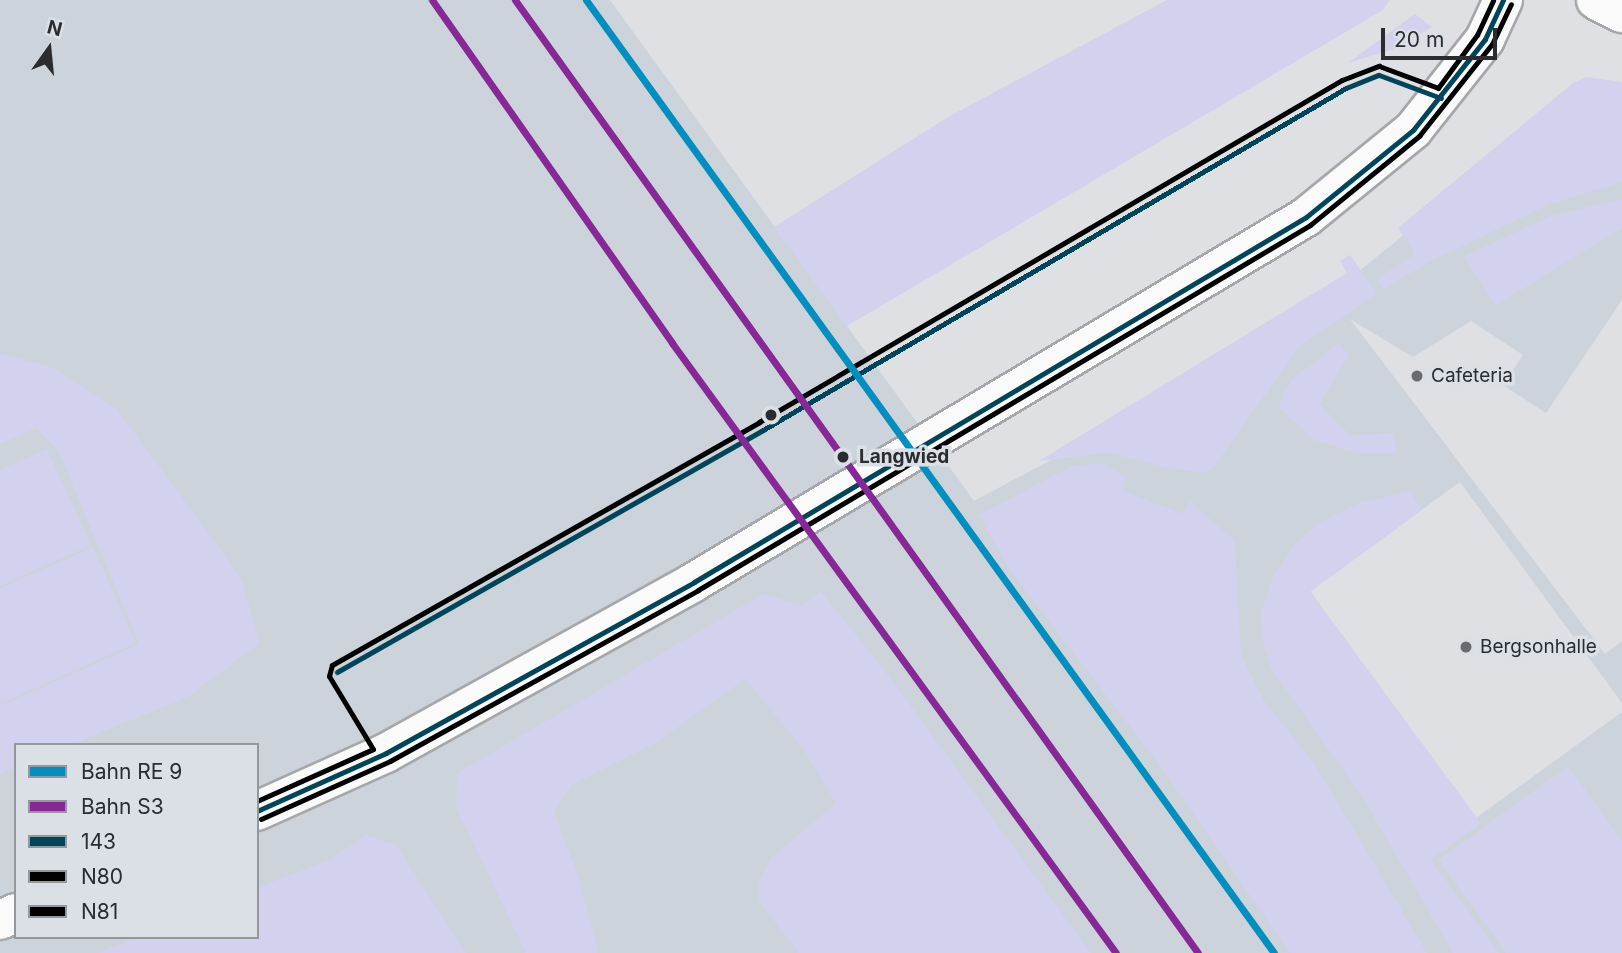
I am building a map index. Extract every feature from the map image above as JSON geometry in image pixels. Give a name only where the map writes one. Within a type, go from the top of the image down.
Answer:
[{"type":"street","points":[[259,810],[386,753],[694,582],[1306,217],[1413,130],[1485,39],[1503,0]]},
{"type":"street","points":[[1596,0],[1622,13]]},
{"type":"shaded area","points":[[0,0],[610,0],[974,501],[1235,362],[1299,320],[1411,229],[1622,148],[1622,300],[1546,413],[1503,385],[1523,355],[1471,321],[1413,357],[1350,319],[1605,654],[1622,641],[1622,703],[1460,482],[1310,591],[1476,818],[1622,712],[1622,841],[1568,767],[1439,860],[1507,953],[0,953]]},
{"type":"shaded area","points":[[1167,0],[1390,0],[1383,10],[847,326],[774,227],[948,117]]},
{"type":"shaded area","points":[[1415,14],[1432,27],[1397,48],[1348,63]]},
{"type":"shaded area","points":[[1586,77],[1622,82],[1622,182],[1548,205],[1427,263],[1383,290],[1377,279],[1415,254],[1398,228],[1573,83]]},
{"type":"shaded area","points":[[1622,199],[1622,228],[1495,306],[1464,256],[1553,215]]},
{"type":"shaded area","points":[[1350,255],[1377,294],[1300,346],[1213,468],[1205,473],[1169,468],[1109,453],[1039,461],[1347,273],[1340,261]]},
{"type":"shaded area","points":[[1339,343],[1349,355],[1319,404],[1350,435],[1392,433],[1397,453],[1359,454],[1314,440],[1279,407],[1283,392],[1296,376]]},
{"type":"shaded area","points":[[0,353],[54,368],[117,409],[242,579],[259,644],[188,697],[75,743],[14,743],[14,768],[0,773],[0,706],[139,644],[58,450],[36,428],[0,444]]},
{"type":"shaded area","points":[[47,449],[91,545],[0,586],[0,470]]},
{"type":"shaded area","points":[[1103,463],[1126,477],[1123,491],[1183,514],[1189,500],[1235,541],[1241,655],[1263,699],[1315,765],[1427,953],[1290,953],[1158,763],[1009,569],[979,515],[1072,466]]},
{"type":"shaded area","points":[[1410,491],[1422,510],[1310,592],[1481,823],[1431,860],[1499,953],[1453,953],[1363,798],[1272,670],[1264,648],[1261,613],[1272,579],[1293,547],[1317,524],[1359,503]]},
{"type":"shaded area","points":[[93,547],[136,643],[0,704],[0,588]]},
{"type":"shaded area","points":[[821,591],[894,683],[1091,953],[799,953],[759,902],[758,884],[771,858],[836,803],[804,750],[745,679],[654,744],[572,785],[554,812],[580,882],[598,953],[526,953],[456,808],[457,773],[763,594],[801,605]]},
{"type":"shaded area","points":[[1568,767],[1622,841],[1622,953],[1507,953],[1439,860]]},
{"type":"shaded area","points":[[365,835],[396,845],[466,953],[98,953],[132,939],[259,939],[259,887],[331,859]]},
{"type":"transit line","points":[[586,0],[1274,953]]},
{"type":"transit line","name":"N81","points":[[259,800],[373,749],[329,676],[332,665],[759,422],[1342,80],[1379,66],[1438,88],[1477,35],[1493,0]]},
{"type":"transit line","name":"143","points":[[259,810],[386,753],[694,582],[1306,217],[1413,130],[1485,39],[1503,0]]},
{"type":"transit line","name":"N80","points":[[261,819],[390,761],[698,590],[1310,225],[1419,136],[1492,44],[1511,4]]},
{"type":"transit line","name":"143","points":[[337,672],[763,430],[1346,88],[1379,75],[1441,98]]},
{"type":"rail line","name":"S3","points":[[432,0],[672,343],[1116,953]]},
{"type":"rail line","name":"S3","points":[[515,0],[1198,953]]},
{"type":"place","name":"Cafeteria","points":[[1417,376]]},
{"type":"place","name":"Langwied","points":[[843,457]]},
{"type":"place","name":"Bergsonhalle","points":[[1466,647]]}]
